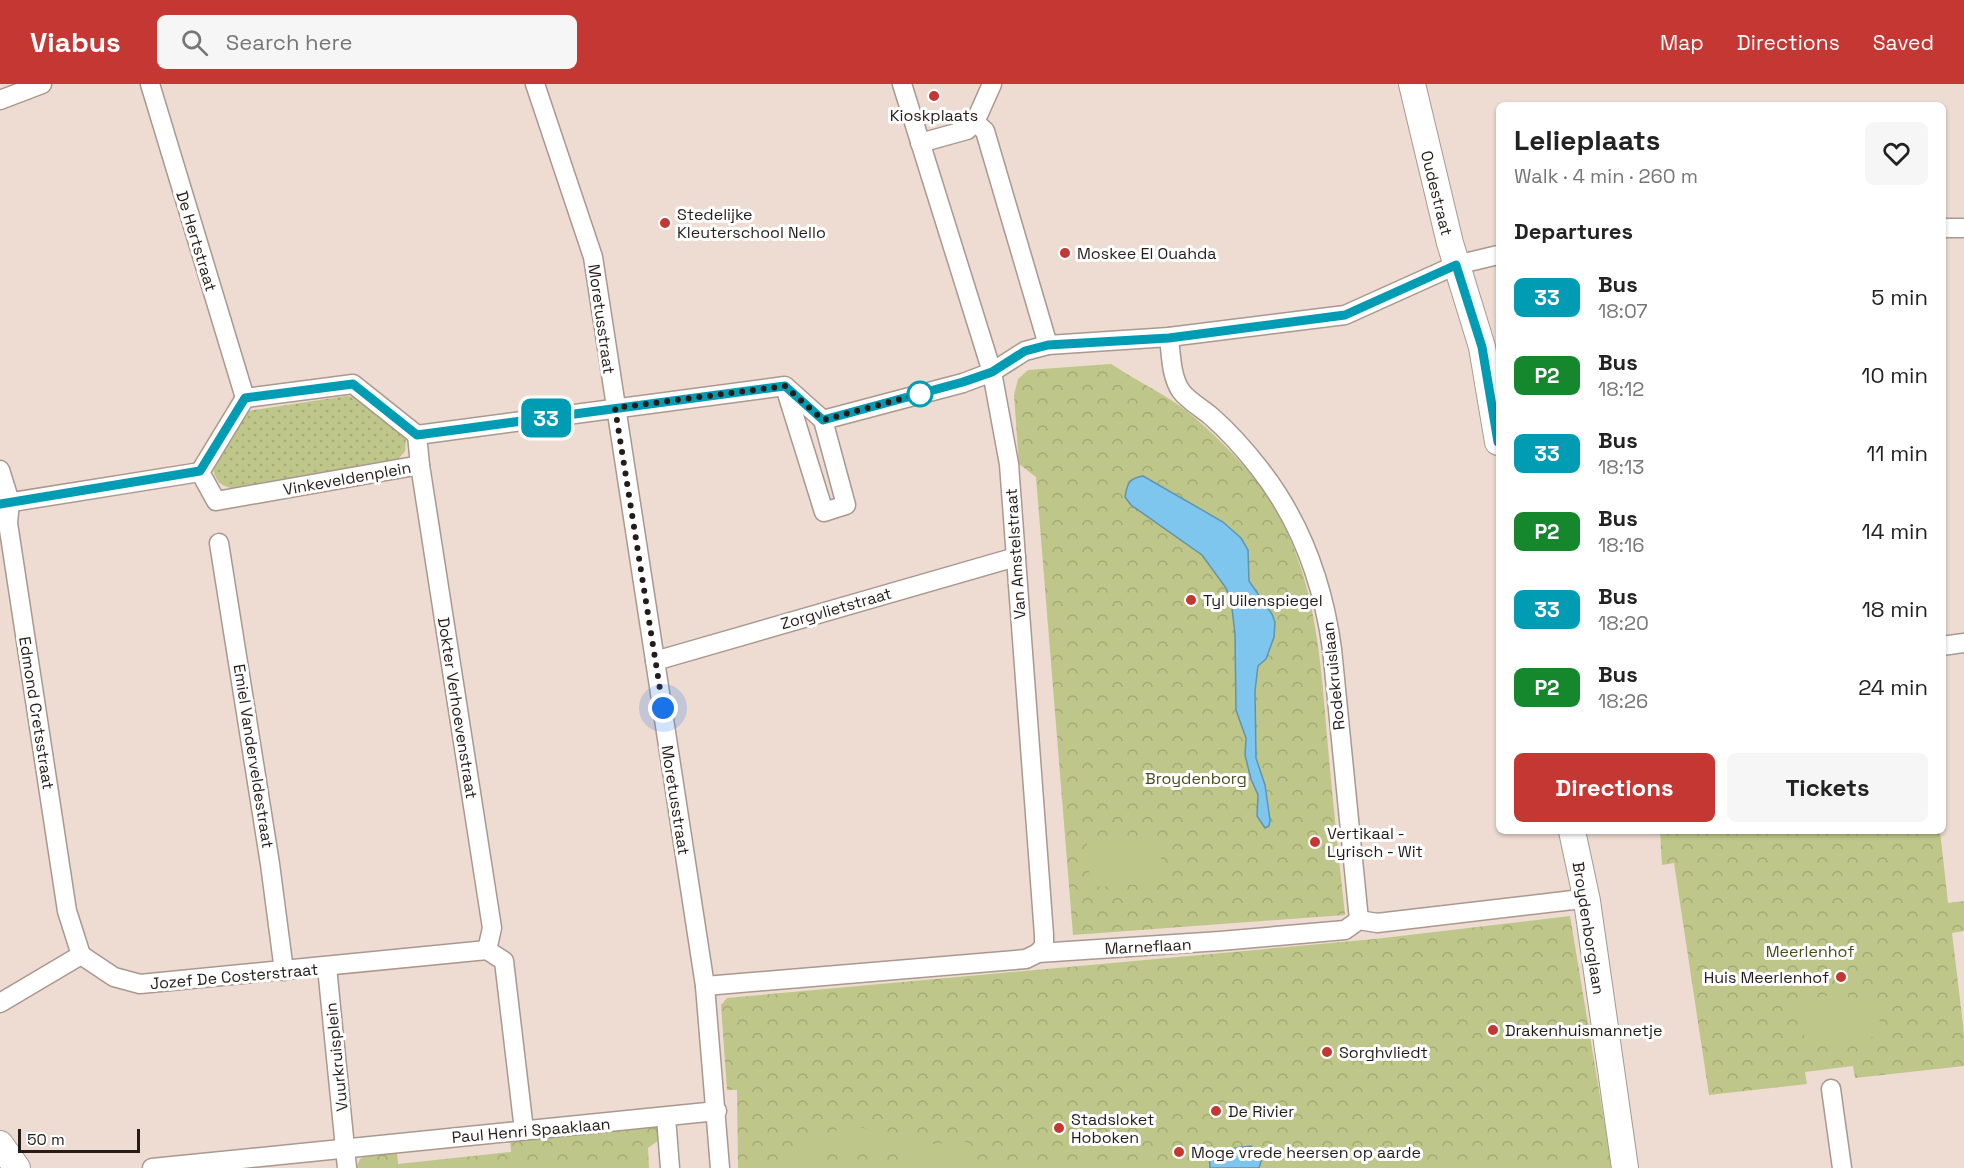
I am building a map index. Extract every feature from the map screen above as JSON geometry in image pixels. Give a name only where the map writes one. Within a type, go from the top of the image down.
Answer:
[{"type":"street","points":[[0,100],[42,84]]},
{"type":"street","name":"De Hertstraat","points":[[150,84],[245,398]]},
{"type":"street","name":"Moretusstraat","points":[[535,84],[593,257],[705,986],[720,1168]]},
{"type":"street","points":[[902,84],[920,143],[967,130],[975,122],[992,84]]},
{"type":"street","name":"Oudestraat","points":[[1412,84],[1456,265],[1482,347],[1496,430]]},
{"type":"street","points":[[975,122],[985,131],[1048,345]]},
{"type":"street","name":"Van Amstelstraat","points":[[920,143],[992,372],[1009,464],[1044,935],[1044,946],[1038,953]]},
{"type":"street","points":[[1946,228],[1964,228]]},
{"type":"street","points":[[823,420],[992,372],[1025,351],[1048,345],[1169,338],[1345,315],[1456,265],[1496,255]]},
{"type":"street","name":"Rodekruislaan","points":[[1169,338],[1172,368],[1181,392],[1214,419],[1260,469],[1290,515],[1314,568],[1328,621],[1332,649],[1359,920]]},
{"type":"street","name":"Vinkeveldenplein","points":[[200,471],[216,501],[420,465],[417,435],[353,384],[245,398]]},
{"type":"street","points":[[417,435],[785,386],[823,420],[846,505],[824,512],[785,386]]},
{"type":"street","points":[[5,503],[200,471],[245,398]]},
{"type":"street","name":"Dokter Verhoevenstraat","points":[[420,465],[492,928],[487,950]]},
{"type":"street","name":"Edmond Cretsstraat","points":[[0,470],[67,911],[81,955]]},
{"type":"street","name":"Emiel Vanderveldestraat","points":[[219,543],[270,864],[284,971]]},
{"type":"street","name":"Zorgvlietstraat","points":[[655,661],[1016,557]]},
{"type":"street","points":[[1946,645],[1964,643]]},
{"type":"street","name":"Broydenborglaan","points":[[1573,834],[1587,901],[1625,1168]]},
{"type":"street","name":"Marneflaan","points":[[705,986],[1026,959],[1038,953],[1345,930],[1359,920],[1377,923],[1573,900],[1587,901]]},
{"type":"street","points":[[487,950],[504,961],[524,1130]]},
{"type":"street","name":"Jozef De Costerstraat","points":[[81,955],[114,977],[140,984],[487,950]]},
{"type":"street","points":[[0,1004],[81,955]]},
{"type":"street","name":"Vuurkruisplein","points":[[327,967],[345,1147]]},
{"type":"street","points":[[1831,1089],[1842,1168]]},
{"type":"street","name":"Paul Henri Spaaklaan","points":[[152,1168],[345,1147],[717,1112]]},
{"type":"street","points":[[666,1117],[670,1168]]},
{"type":"street","points":[[0,1144],[17,1168]]},
{"type":"street","points":[[345,1147],[347,1168]]},
{"type":"green space","name":"Broydenborg","points":[[1111,364],[1175,403],[1219,440],[1263,490],[1293,545],[1303,573],[1316,630],[1345,915],[1073,935],[1036,477],[1019,464],[1014,395],[1018,379],[1028,370]]},
{"type":"green space","points":[[346,396],[361,397],[400,427],[406,438],[405,451],[397,461],[235,489],[221,484],[216,478],[212,465],[247,411]]},
{"type":"green space","name":"Meerlenhof","points":[[1660,834],[1940,834],[1948,903],[1964,901],[1964,931],[1952,933],[1964,1033],[1964,1066],[1855,1078],[1853,1066],[1805,1072],[1807,1084],[1709,1095],[1674,863],[1662,865]]},
{"type":"green space","points":[[1160,840],[1163,883],[1090,887],[1087,844]]},
{"type":"green space","points":[[1570,916],[1612,1168],[738,1168],[737,1090],[727,1090],[721,1005],[727,998],[1375,939]]},
{"type":"green space","points":[[1863,992],[1877,993],[1881,1036],[1805,1044],[1799,999],[1848,994],[1849,1003],[1863,1002]]},
{"type":"green space","points":[[653,1123],[657,1127],[659,1140],[648,1148],[649,1168],[356,1168],[360,1159],[369,1154],[397,1152],[398,1164],[511,1152],[510,1139]]},
{"type":"green space","points":[[857,1127],[893,1133],[918,1145],[967,1142],[968,1168],[922,1168],[892,1149],[839,1146],[820,1154],[799,1168],[775,1168],[792,1151],[812,1139],[834,1131]]},
{"type":"water","points":[[1143,476],[1223,522],[1241,538],[1248,550],[1249,581],[1275,622],[1274,637],[1266,659],[1258,666],[1255,691],[1256,758],[1265,785],[1270,820],[1269,826],[1265,828],[1257,816],[1258,795],[1251,779],[1245,755],[1246,738],[1236,710],[1235,634],[1231,600],[1226,588],[1202,555],[1131,505],[1125,497],[1130,482]]},
{"type":"water","points":[[1251,1146],[1262,1158],[1259,1168],[1210,1168],[1209,1151]]},
{"type":"bus line","name":"33","points":[[0,504],[200,471],[245,398],[353,384],[417,435],[785,386],[823,420],[963,382],[992,372],[1025,351],[1048,345],[1169,338],[1345,315],[1456,265],[1482,347],[1496,430]]},
{"type":"place","name":"Kioskplaats","points":[[934,96]]},
{"type":"place","name":"Stedelijke Kleuterschool Nello","points":[[665,223]]},
{"type":"place","name":"Moskee El Ouahda","points":[[1065,253]]},
{"type":"place","name":"Tyl Uilenspiegel","points":[[1191,600]]},
{"type":"place","name":"Vertikaal - Lyrisch - Wit","points":[[1315,842]]},
{"type":"place","name":"Huis Meerlenhof","points":[[1841,977]]},
{"type":"place","name":"Drakenhuismannetje","points":[[1493,1030]]},
{"type":"place","name":"Sorghvliedt","points":[[1327,1052]]},
{"type":"place","name":"De Rivier","points":[[1216,1111]]},
{"type":"place","name":"Stadsloket Hoboken","points":[[1059,1128]]},
{"type":"place","name":"Moge vrede heersen op aarde","points":[[1179,1152]]},
{"type":"route","points":[[663,708],[615,408],[785,386],[823,420],[923,393],[920,394]]}]
